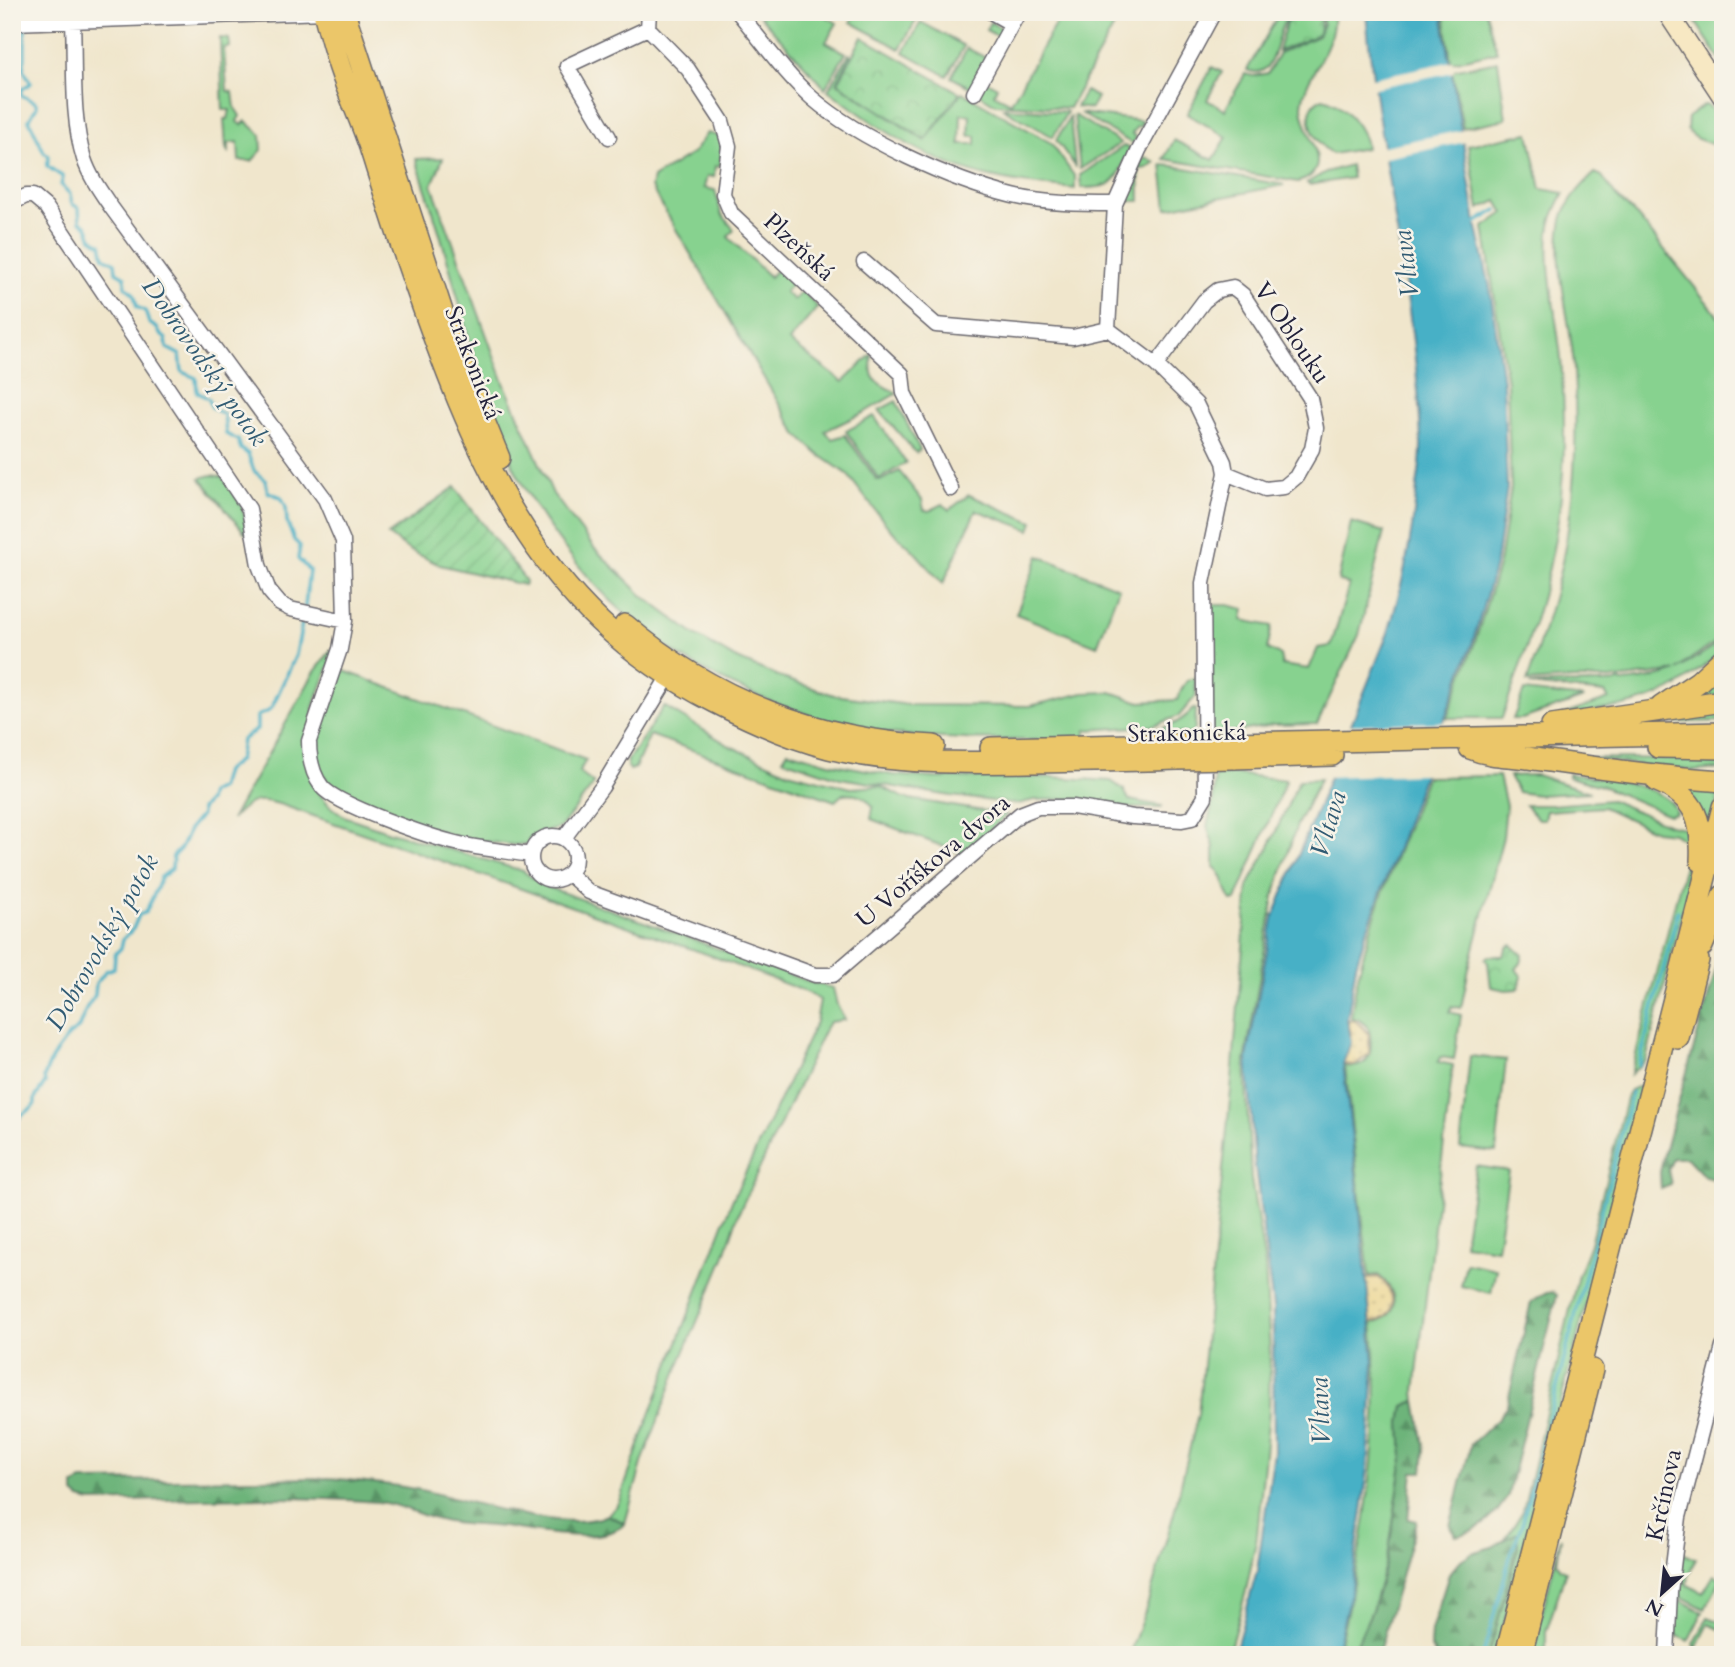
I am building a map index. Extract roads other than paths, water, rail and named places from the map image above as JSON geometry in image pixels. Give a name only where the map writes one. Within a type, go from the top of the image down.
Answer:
[{"type":"main road","name":"Strakonická","points":[[324,12],[339,65],[369,144],[394,226],[446,372],[489,471],[534,547],[564,584],[598,620],[638,654],[663,685],[696,693],[747,719],[829,748],[871,756],[979,763],[1178,752],[1699,740],[1723,733]]},
{"type":"main road","name":"Strakonická","points":[[344,12],[431,273],[442,314],[496,453],[516,493],[542,535],[570,571],[605,608],[638,637],[663,685]]},
{"type":"main road","points":[[1667,12],[1723,97]]},
{"type":"main road","points":[[1655,711],[1698,682],[1723,659]]},
{"type":"main road","points":[[1521,742],[1555,724],[1723,701]]},
{"type":"main road","name":"Strakonická","points":[[1699,740],[1723,748]]},
{"type":"main road","name":"Strakonická","points":[[1275,750],[1471,748],[1485,754],[1521,742]]},
{"type":"main road","points":[[1521,742],[1642,775],[1682,794],[1696,813],[1702,840],[1698,909]]},
{"type":"main road","points":[[1642,775],[1723,781]]},
{"type":"main road","points":[[1506,1655],[1723,807]]},
{"type":"main road","points":[[1521,1655],[1723,863]]},
{"type":"main road","points":[[1702,946],[1723,895]]},
{"type":"street","points":[[15,23],[324,12]]},
{"type":"street","points":[[609,137],[567,66],[648,28],[649,12]]},
{"type":"street","points":[[738,12],[795,82],[812,98],[829,112],[898,152],[961,179],[1013,196],[1066,204],[1115,204]]},
{"type":"street","points":[[974,93],[1016,18],[992,12]]},
{"type":"street","points":[[1214,12],[1139,150],[1115,204],[1108,329],[1157,365],[1196,404],[1224,462],[1226,473]]},
{"type":"street","points":[[74,22],[77,111],[84,158],[92,177],[111,207],[325,499],[343,541],[345,621],[340,649],[309,741],[309,756],[314,773],[322,787],[336,799],[353,807],[455,843],[531,855]]},
{"type":"street","name":"Plzeňská","points":[[648,28],[688,69],[722,121],[729,146],[723,194],[731,214],[902,374],[904,393],[951,489]]},
{"type":"street","points":[[12,203],[26,196],[33,196],[46,207],[249,509],[259,565],[269,591],[280,604],[290,608],[345,621]]},
{"type":"street","name":"Plzeňská","points":[[864,262],[936,325],[1073,337],[1108,329]]},
{"type":"street","name":"V Oblouku","points":[[1157,365],[1204,301],[1218,290],[1233,287],[1243,295],[1304,388],[1310,398],[1316,428],[1312,449],[1296,477],[1284,487],[1265,489],[1226,473]]},
{"type":"street","name":"U Voříškova dvora","points":[[569,874],[589,892],[815,975],[833,975],[1020,814],[1038,807],[1073,807],[1133,817],[1182,820],[1192,818],[1205,797],[1203,583],[1226,473]]},
{"type":"street","points":[[564,838],[602,787],[663,685]]},
{"type":"street","points":[[547,836],[564,838],[570,843],[576,859],[569,874],[552,881],[536,873],[531,864],[533,847],[547,836]]},
{"type":"street","name":"Krčínova","points":[[1667,1655],[1670,1592],[1679,1517],[1723,1347]]},
{"type":"water","name":"Vltava","points":[[1366,12],[1442,12],[1476,223],[1490,288],[1503,382],[1507,488],[1496,562],[1473,641],[1366,933],[1356,965],[1347,1020],[1351,1042],[1343,1064],[1374,1362],[1368,1469],[1350,1595],[1335,1655],[1234,1655],[1257,1571],[1274,1452],[1273,1307],[1255,1166],[1247,1058],[1273,918],[1388,633],[1410,543],[1420,461],[1418,391],[1412,337],[1379,120]]},
{"type":"waterway","name":"Dobrovodský potok","points":[[25,25],[23,69],[31,83],[21,90],[21,95],[35,102],[37,106],[29,120],[44,152],[49,156],[47,166],[63,177],[61,185],[70,194],[72,204],[79,208],[80,221],[87,226],[92,238],[101,244],[104,257],[115,263],[116,272],[125,277],[125,286],[134,294],[137,307],[145,311],[149,323],[166,339],[167,348],[180,355],[182,372],[196,378],[197,392],[209,399],[214,409],[224,414],[226,434],[238,440],[241,449],[248,454],[254,471],[265,480],[268,492],[281,497],[286,506],[287,522],[294,540],[300,546],[298,559],[309,570],[305,607]]},
{"type":"waterway","points":[[1475,223],[1497,210]]},
{"type":"waterway","name":"Dobrovodský potok","points":[[12,1130],[21,1115],[35,1104],[35,1098],[45,1083],[44,1077],[52,1058],[69,1035],[78,1029],[95,995],[96,983],[106,971],[114,968],[115,954],[121,948],[123,939],[133,929],[139,915],[146,912],[160,878],[172,869],[173,856],[201,815],[201,809],[208,801],[210,793],[220,788],[225,771],[239,760],[242,740],[257,729],[257,716],[272,707],[296,655],[303,618]]},
{"type":"waterway","points":[[1639,1065],[1678,911]]},
{"type":"waterway","points":[[1483,1655],[1510,1557],[1523,1521],[1632,1092]]}]
